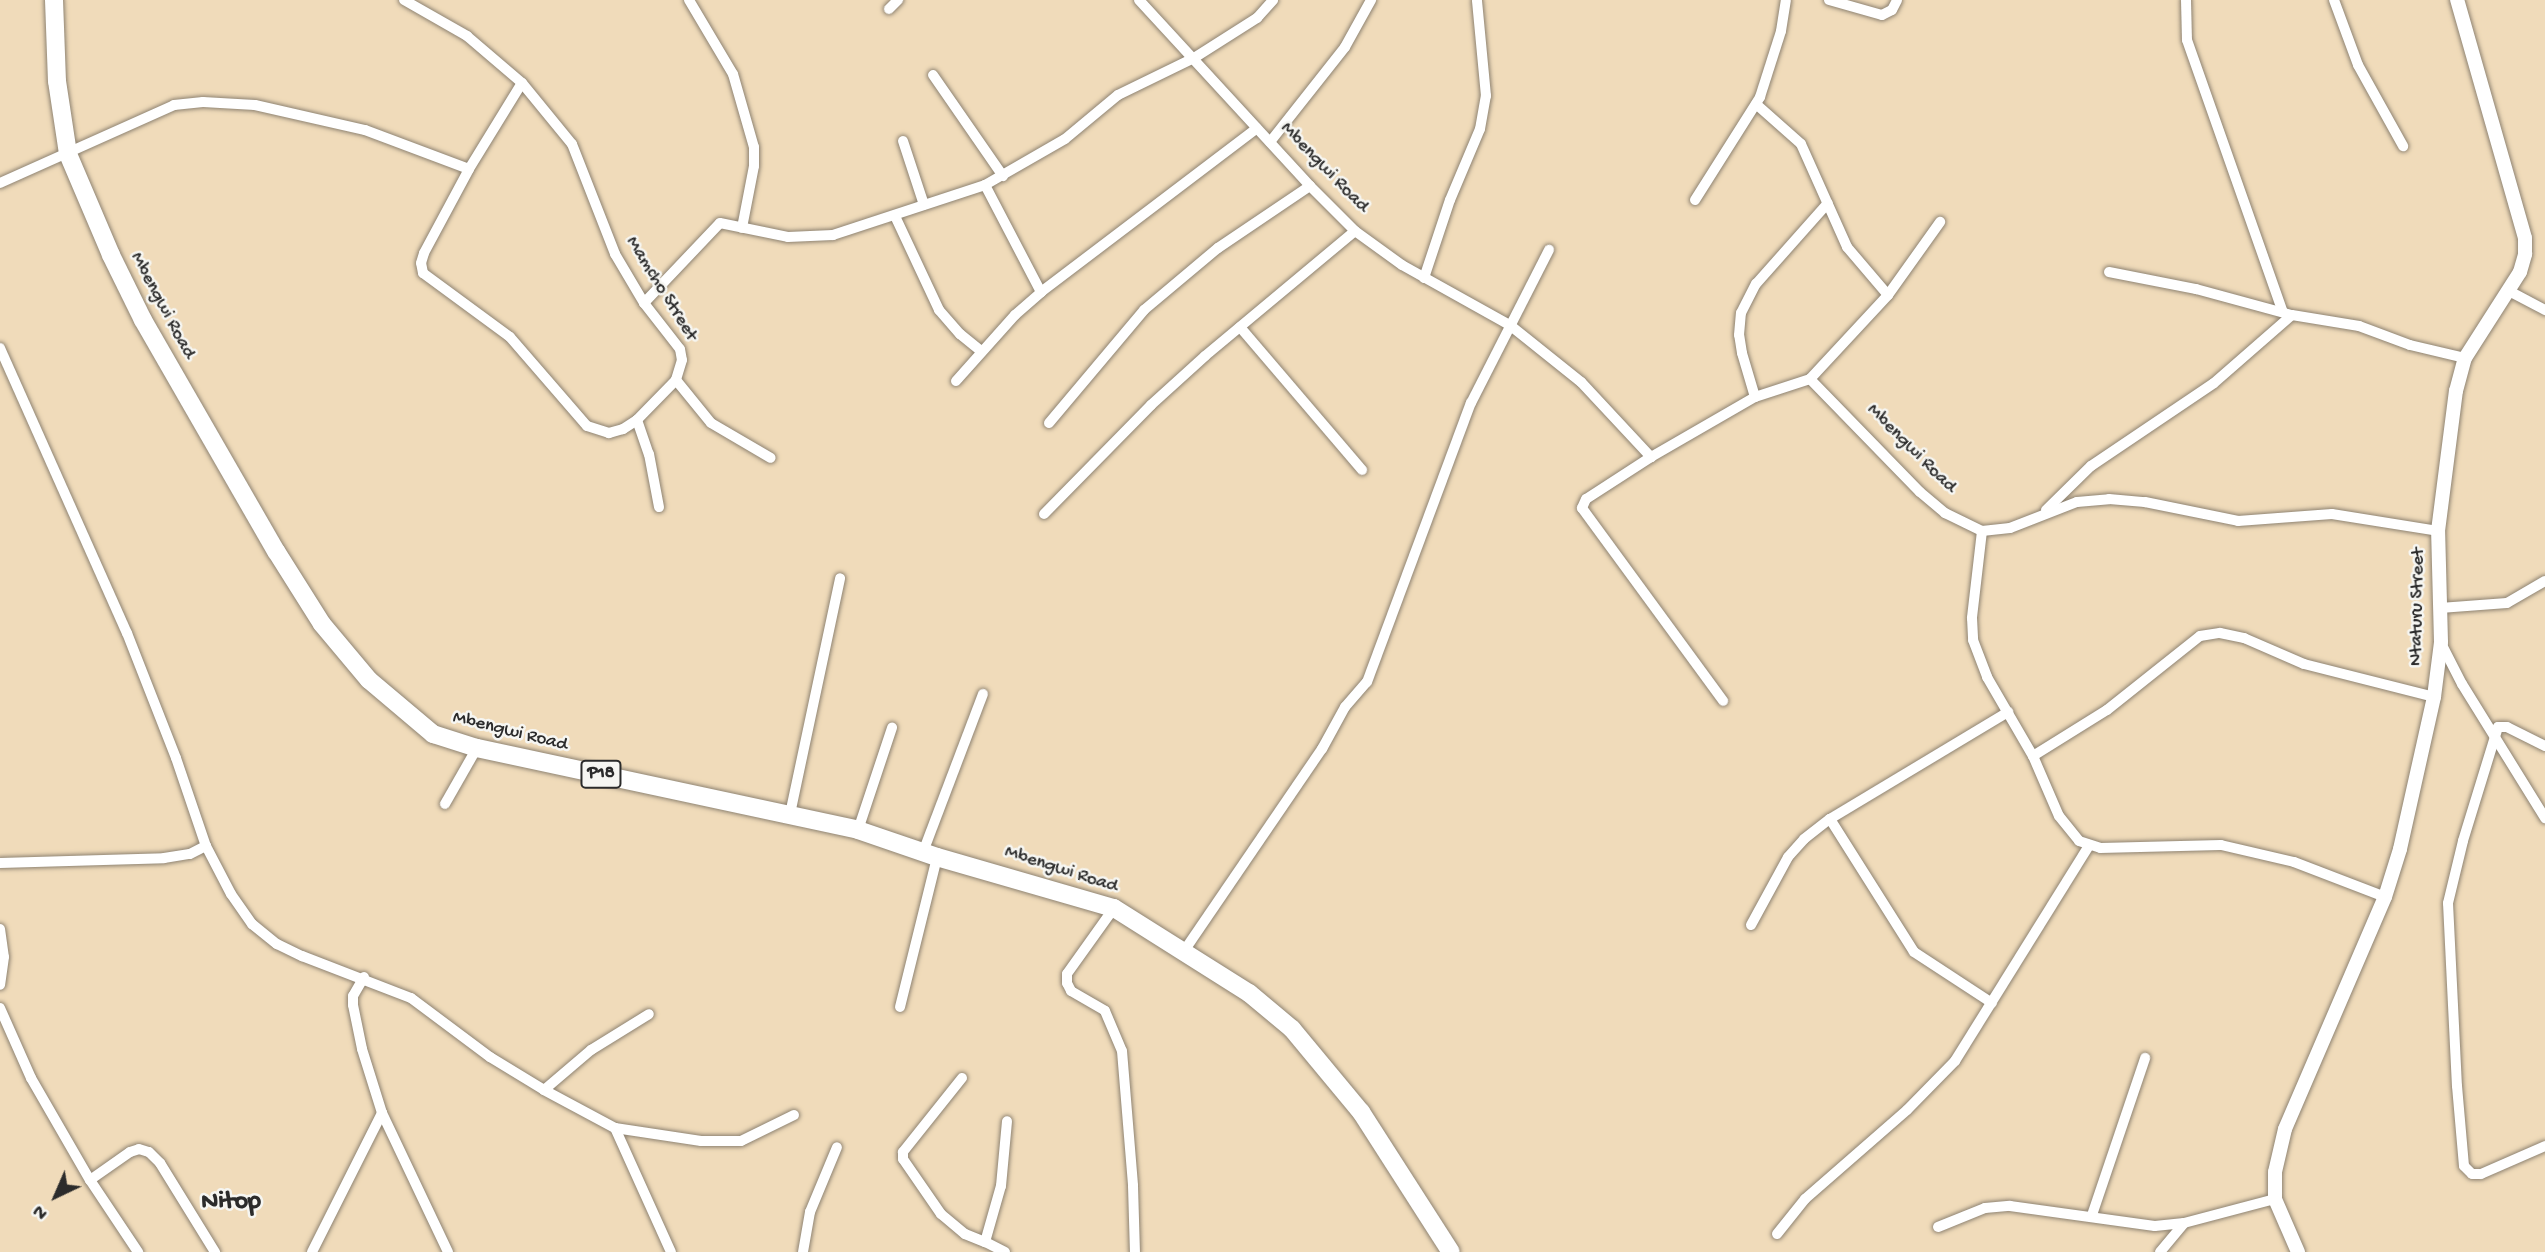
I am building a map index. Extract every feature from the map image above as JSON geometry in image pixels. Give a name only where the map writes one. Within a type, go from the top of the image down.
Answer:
[{"type":"main road","name":"Mbengwi Road","points":[[54,0],[58,94],[68,154],[142,320],[275,551],[322,624],[369,680],[433,734],[477,748],[858,830],[1114,908],[1249,993],[1292,1029],[1361,1112],[1451,1252]]},
{"type":"street","name":"Mamcho Street","points":[[404,0],[467,36],[522,83],[572,144],[615,254],[644,303],[680,349],[682,360],[676,380]]},
{"type":"street","points":[[689,0],[733,74],[754,146],[754,166],[742,228]]},
{"type":"street","points":[[890,9],[898,0]]},
{"type":"street","name":"Mbengwi Road","points":[[1139,0],[1310,186],[1355,231],[1374,247],[1424,278],[1511,326],[1581,382],[1651,457]]},
{"type":"street","points":[[644,303],[697,251],[717,226],[724,223],[788,237],[852,232],[985,186],[1065,139],[1118,95],[1194,58],[1257,18],[1273,0]]},
{"type":"street","points":[[1270,142],[1345,47],[1371,0]]},
{"type":"street","points":[[1424,278],[1450,200],[1480,129],[1486,96],[1477,0]]},
{"type":"street","points":[[1695,200],[1756,104],[1781,31],[1786,0]]},
{"type":"street","points":[[1829,0],[1882,15],[1892,10],[1897,0]]},
{"type":"street","points":[[2186,0],[2187,40],[2287,313]]},
{"type":"street","points":[[2334,0],[2358,65],[2403,146]]},
{"type":"street","name":"Ntaturu Street","points":[[2298,1252],[2275,1199],[2275,1172],[2284,1129],[2385,897],[2410,811],[2434,697],[2441,642],[2438,531],[2456,391],[2465,358],[2509,291],[2525,254],[2525,237],[2457,0]]},
{"type":"street","points":[[933,75],[1003,176]]},
{"type":"street","points":[[522,83],[469,169],[424,253],[421,263],[423,273],[510,338],[587,426],[609,433],[623,429],[637,420],[676,380],[711,423],[771,458]]},
{"type":"street","points":[[0,183],[174,105],[203,102],[255,105],[365,130],[469,169]]},
{"type":"street","points":[[1756,104],[1801,144],[1853,257],[1888,295]]},
{"type":"street","points":[[956,381],[981,351],[1041,292],[1257,128]]},
{"type":"street","points":[[903,141],[924,205]]},
{"type":"street","points":[[985,186],[1041,292]]},
{"type":"street","points":[[1049,423],[1144,310],[1218,248],[1310,186]]},
{"type":"street","points":[[1755,397],[1739,335],[1741,313],[1756,284],[1828,203]]},
{"type":"street","points":[[895,216],[939,310],[960,334],[981,351]]},
{"type":"street","points":[[1723,701],[1582,508],[1586,499],[1651,457],[1755,397],[1810,379],[1888,295],[1940,222]]},
{"type":"street","points":[[1044,514],[1151,405],[1355,231]]},
{"type":"street","points":[[1184,951],[1322,749],[1345,707],[1367,682],[1463,424],[1481,382],[1549,250]]},
{"type":"street","points":[[2109,272],[2359,327],[2410,345],[2465,358]]},
{"type":"street","points":[[2509,291],[2545,310]]},
{"type":"street","points":[[2044,512],[2091,466],[2214,383],[2287,313]]},
{"type":"street","points":[[1240,327],[1362,470]]},
{"type":"street","points":[[0,348],[127,633],[176,758],[206,846],[231,894],[252,924],[278,944],[302,956],[364,977],[411,998],[490,1057],[615,1128],[701,1141],[741,1141],[794,1115]]},
{"type":"street","name":"Mbengwi Road","points":[[1810,379],[1920,492],[1945,513],[1982,531]]},
{"type":"street","points":[[637,420],[649,454],[659,507]]},
{"type":"street","points":[[2385,897],[2294,862],[2221,845],[2089,846],[2079,841],[2059,816],[2033,756],[1987,677],[1973,640],[1972,618],[1982,531],[2010,528],[2044,512],[2077,502],[2109,499],[2145,502],[2238,521],[2332,514],[2438,531]]},
{"type":"street","points":[[790,814],[840,578]]},
{"type":"street","points":[[2440,608],[2507,603],[2545,581]]},
{"type":"street","points":[[2033,756],[2107,710],[2200,636],[2220,633],[2244,639],[2304,664],[2434,697]]},
{"type":"street","points":[[2441,642],[2462,684],[2495,733],[2545,818]]},
{"type":"street","points":[[900,1007],[930,854],[983,694]]},
{"type":"street","points":[[1751,925],[1787,857],[1830,819],[2008,712]]},
{"type":"street","points":[[2545,746],[2507,727],[2498,727],[2463,841],[2448,903],[2457,1086],[2464,1166],[2472,1174],[2481,1174],[2545,1146]]},
{"type":"street","points":[[858,830],[892,728]]},
{"type":"street","points":[[445,804],[477,748]]},
{"type":"street","points":[[1830,819],[1914,952],[1992,1003]]},
{"type":"street","points":[[0,863],[164,858],[190,853],[206,846]]},
{"type":"street","points":[[1777,1234],[1805,1199],[1907,1110],[1955,1061],[2089,846]]},
{"type":"street","points":[[1114,908],[1067,974],[1067,984],[1071,991],[1105,1011],[1122,1051],[1133,1186],[1135,1252]]},
{"type":"street","points":[[0,929],[4,957],[0,985]]},
{"type":"street","points":[[364,977],[353,996],[362,1049],[382,1113],[448,1252]]},
{"type":"street","points":[[0,1009],[31,1078],[90,1180],[138,1252]]},
{"type":"street","points":[[544,1090],[591,1050],[649,1014]]},
{"type":"street","points":[[2092,1216],[2145,1058]]},
{"type":"street","points":[[962,1079],[903,1152],[903,1159],[941,1214],[965,1234],[1006,1252]]},
{"type":"street","points":[[312,1252],[382,1113]]},
{"type":"street","points":[[985,1242],[1000,1186],[1007,1121]]},
{"type":"street","points":[[615,1128],[671,1252]]},
{"type":"street","points":[[803,1252],[810,1212],[836,1147]]},
{"type":"street","points":[[90,1180],[130,1152],[139,1149],[149,1152],[160,1163],[215,1252]]},
{"type":"street","points":[[1938,1227],[1985,1208],[2010,1206],[2155,1226],[2184,1223],[2275,1199]]},
{"type":"street","points":[[2160,1252],[2184,1223]]},
{"type":"district","name":"Nitop","points":[[231,1203]]}]
